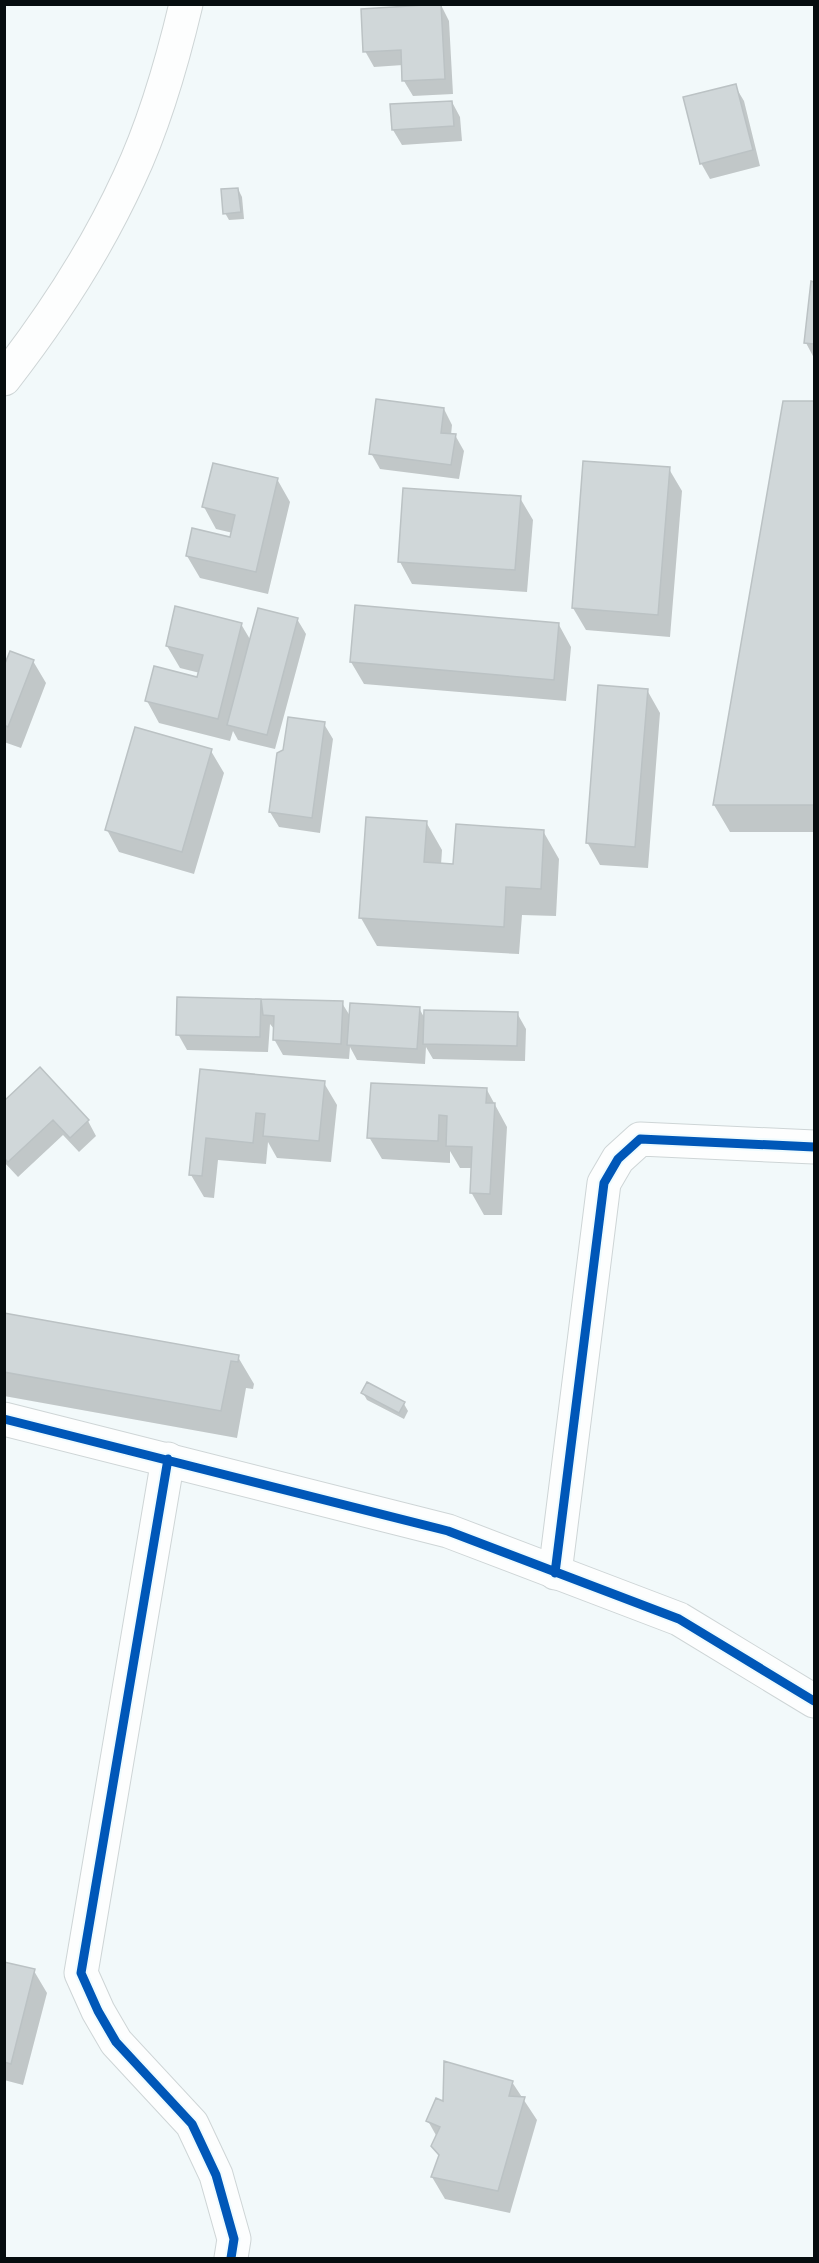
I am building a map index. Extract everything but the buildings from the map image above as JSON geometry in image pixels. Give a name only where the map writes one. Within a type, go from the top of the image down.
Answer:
[{"type":"street","points":[[4,379],[41,333],[92,252],[130,177],[147,135],[175,51],[186,4]]},
{"type":"street","points":[[555,1573],[604,1183],[618,1159],[640,1139],[814,1147]]},
{"type":"street","points":[[4,1419],[448,1531],[680,1619],[814,1701]]},
{"type":"street","points":[[168,1459],[81,1973],[98,2011],[116,2042],[192,2124],[216,2175],[234,2239],[231,2259]]},
{"type":"cycle path","points":[[555,1573],[604,1183],[618,1159],[640,1139],[814,1147]]},
{"type":"cycle path","points":[[4,1419],[448,1531],[679,1619],[814,1701]]},
{"type":"cycle path","points":[[168,1459],[81,1973],[98,2011],[116,2042],[192,2124],[216,2175],[234,2239],[231,2258]]}]
